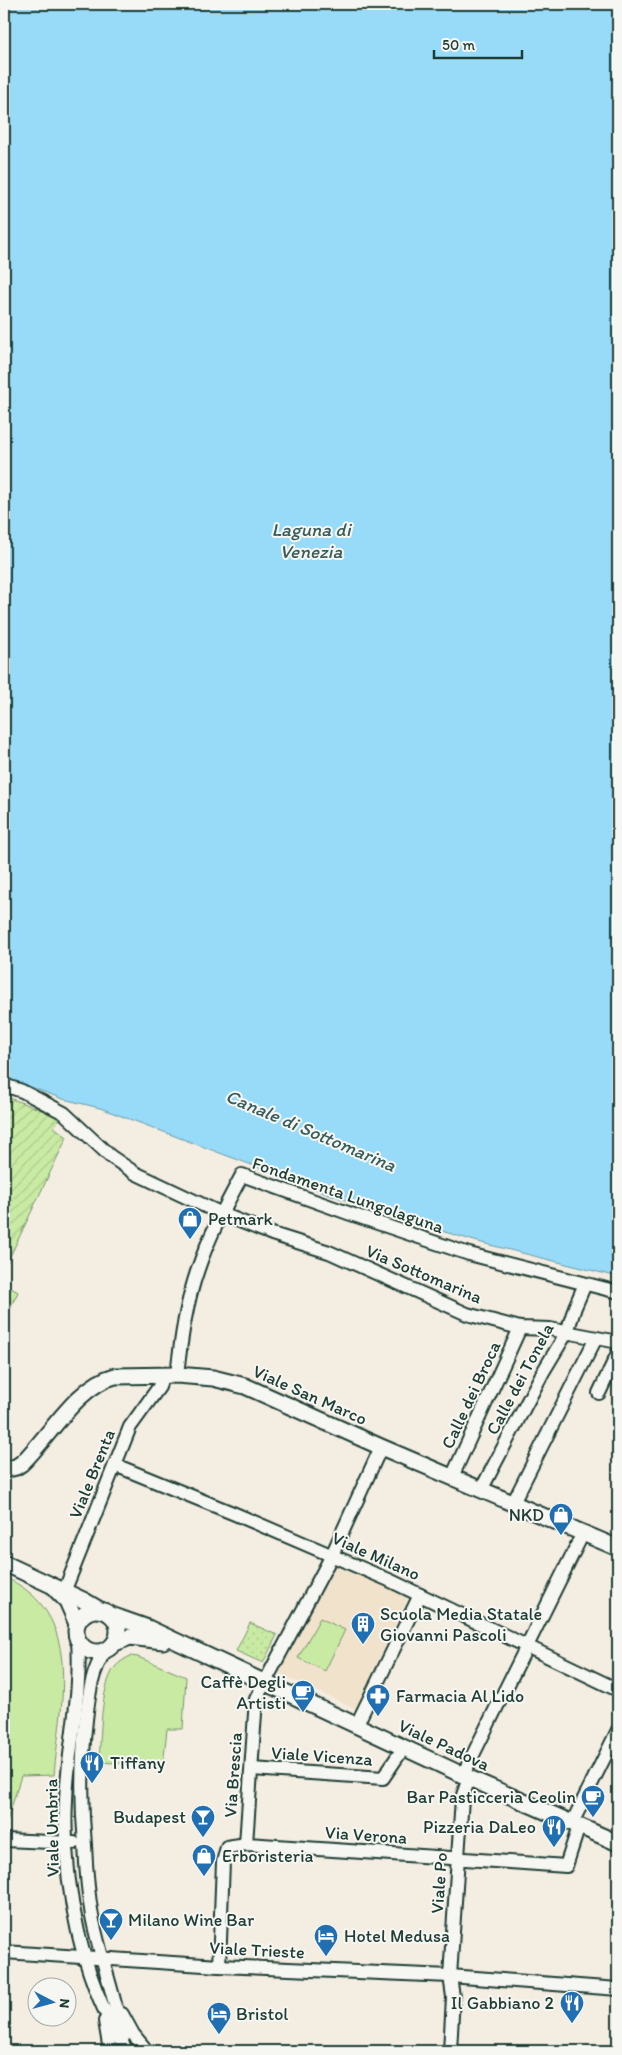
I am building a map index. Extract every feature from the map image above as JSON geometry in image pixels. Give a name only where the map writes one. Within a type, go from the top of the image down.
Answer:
[{"type":"street","name":"Via Sottomarina","points":[[4,1085],[22,1091],[64,1114],[110,1156],[135,1173],[265,1232],[329,1252],[467,1314],[520,1328],[550,1329],[618,1342]]},
{"type":"street","name":"Fondamenta Lungolaguna","points":[[169,1375],[184,1327],[198,1269],[242,1174],[348,1213],[469,1254],[618,1292]]},
{"type":"street","name":"Calle dei Tonela","points":[[481,1490],[543,1372],[567,1332],[585,1284]]},
{"type":"street","name":"Calle dei Broca","points":[[452,1478],[520,1328]]},
{"type":"street","points":[[513,1503],[596,1338]]},
{"type":"street","points":[[599,1392],[618,1353]]},
{"type":"street","name":"Viale San Marco","points":[[4,1470],[16,1467],[22,1463],[83,1394],[99,1382],[115,1376],[169,1375],[213,1378],[245,1386],[452,1478],[618,1548]]},
{"type":"street","name":"Viale Brenta","points":[[59,1589],[115,1465],[130,1427],[169,1375]]},
{"type":"street","name":"Via Brescia","points":[[246,1844],[256,1699],[332,1555],[381,1447]]},
{"type":"street","name":"Viale Milano","points":[[115,1465],[332,1555],[618,1690]]},
{"type":"street","name":"Viale Po","points":[[450,2051],[453,1997],[450,1976],[462,1798],[466,1776],[526,1646],[583,1533]]},
{"type":"street","name":"Viale Padova","points":[[4,1563],[105,1612],[148,1628],[466,1776],[618,1843]]},
{"type":"street","name":"Viale Padova","points":[[59,1589],[67,1601],[77,1624]]},
{"type":"street","points":[[357,1724],[420,1595]]},
{"type":"street","points":[[88,1612],[105,1612],[115,1619],[118,1631],[110,1647],[92,1652],[81,1646],[78,1641],[76,1636],[77,1624],[83,1615],[88,1612]]},
{"type":"street","name":"Viale Padova","points":[[110,1647],[130,1637],[140,1637],[156,1642],[174,1641]]},
{"type":"street","name":"Viale Umbria","points":[[78,1641],[79,1672],[66,1802],[68,1872],[73,1909],[85,1958],[104,2011],[125,2050]]},
{"type":"street","name":"Viale Umbria","points":[[110,1647],[96,1666],[90,1686],[83,1749],[81,1804],[92,1916],[117,2006],[125,2050]]},
{"type":"street","points":[[575,1824],[618,1730]]},
{"type":"street","name":"Viale Vicenza","points":[[252,1769],[383,1778],[404,1747]]},
{"type":"street","name":"Via Verona","points":[[219,1966],[223,1862],[227,1847],[246,1844],[566,1866],[575,1824]]},
{"type":"street","points":[[4,1840],[84,1842]]},
{"type":"street","name":"Viale Trieste","points":[[4,1952],[103,1960],[450,1976],[618,1989]]},
{"type":"street","name":"Viale Umbria","points":[[117,2006],[133,2034],[147,2051]]},
{"type":"street","name":"Viale Umbria","points":[[104,2011],[110,2051]]},
{"type":"shaded area","points":[[330,1566],[354,1570],[409,1596],[356,1709],[280,1674],[278,1669]]},
{"type":"green space","points":[[4,1096],[60,1117],[54,1127],[67,1137],[4,1269]]},
{"type":"green space","points":[[4,1284],[18,1292],[4,1321]]},
{"type":"green space","points":[[4,1577],[30,1593],[47,1613],[57,1637],[62,1663],[62,1691],[54,1775],[21,1776],[4,1831]]},
{"type":"green space","points":[[320,1618],[345,1630],[325,1671],[298,1658]]},
{"type":"green space","points":[[250,1623],[277,1635],[263,1663],[236,1651]]},
{"type":"green space","points":[[130,1656],[138,1657],[186,1677],[183,1729],[167,1729],[163,1766],[99,1762],[102,1713],[106,1686],[115,1667]]},
{"type":"water","name":"Laguna di Venezia","points":[[4,4],[618,4],[618,1277],[478,1242],[369,1209],[100,1108],[63,1099],[4,1077]]},
{"type":"place","name":"Petmark","points":[[190,1240]]},
{"type":"place","name":"NKD","points":[[561,1536]]},
{"type":"place","name":"Scuola Media Statale Giovanni Pascoli","points":[[363,1645]]},
{"type":"place","name":"Caffè Degli Artisti","points":[[303,1713]]},
{"type":"place","name":"Farmacia Al Lido","points":[[378,1717]]},
{"type":"place","name":"Tiffany","points":[[92,1784]]},
{"type":"place","name":"Bar Pasticceria Ceolin","points":[[593,1818]]},
{"type":"place","name":"Budapest","points":[[203,1838]]},
{"type":"place","name":"Pizzeria DaLeo","points":[[554,1848]]},
{"type":"place","name":"Erboristeria","points":[[204,1877]]},
{"type":"place","name":"Milano Wine Bar","points":[[111,1941]]},
{"type":"place","name":"Hotel Medusa","points":[[326,1957]]},
{"type":"place","name":"Il Gabbiano 2","points":[[572,2024]]},
{"type":"place","name":"Bristol","points":[[219,2035]]},
{"type":"water label","name":"Canale di Sottomarina","points":[[311,1130]]}]
